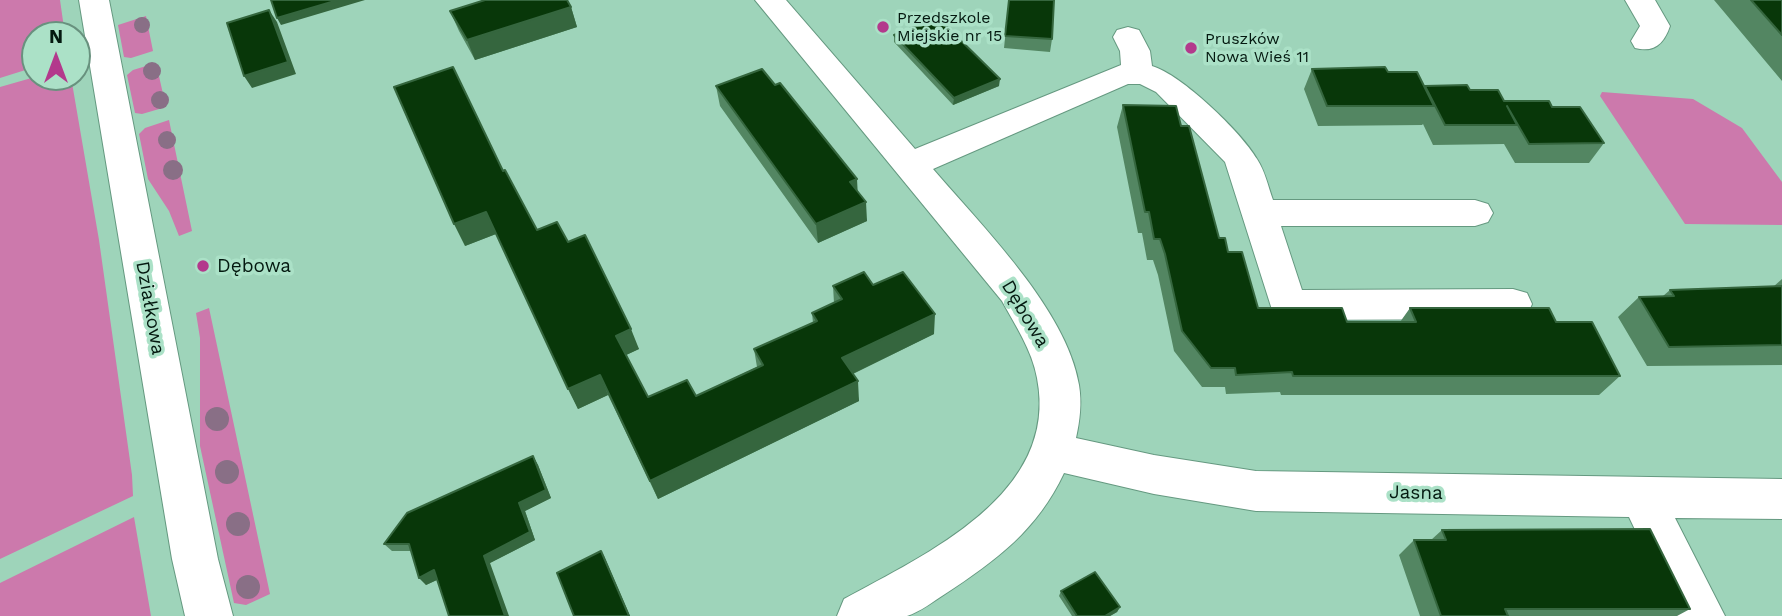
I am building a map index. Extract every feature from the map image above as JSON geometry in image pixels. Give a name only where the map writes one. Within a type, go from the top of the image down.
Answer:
[{"type":"street","name":"Działkowa","points":[[94,0],[195,559],[209,616]]},
{"type":"street","name":"Dębowa","points":[[770,0],[1015,290],[1037,328],[1055,368],[1059,390],[1060,408],[1054,450],[1035,488],[1000,528],[952,564],[861,616]]},
{"type":"street","points":[[1640,0],[1655,26],[1646,41]]},
{"type":"street","points":[[1128,37],[1135,51],[1137,73]]},
{"type":"street","points":[[909,164],[1125,74],[1137,73],[1167,85],[1237,154],[1244,165],[1288,304],[1513,304]]},
{"type":"street","points":[[1259,212],[1475,214]]},
{"type":"street","name":"Jasna","points":[[1054,450],[1115,468],[1174,481],[1256,491],[1782,499]]},
{"type":"street","points":[[1642,498],[1702,616]]},
{"type":"shaded area","points":[[0,0],[60,0],[63,21],[21,21],[21,71],[0,78]]},
{"type":"shaded area","points":[[146,16],[153,51],[131,58],[124,57],[118,25]]},
{"type":"shaded area","points":[[156,63],[166,107],[142,114],[135,113],[127,75],[133,70]]},
{"type":"shaded area","points":[[21,81],[21,91],[73,91],[99,240],[133,496],[0,559],[0,87]]},
{"type":"shaded area","points":[[1602,92],[1693,99],[1742,128],[1782,182],[1782,225],[1685,224],[1600,96]]},
{"type":"shaded area","points":[[169,120],[192,231],[179,236],[169,211],[148,179],[139,134],[145,128]]},
{"type":"shaded area","points":[[209,308],[270,594],[246,605],[234,603],[200,446],[200,338],[196,313]]},
{"type":"shaded area","points":[[134,517],[151,616],[0,616],[0,583]]},
{"type":"building","points":[[271,0],[338,0],[277,18]]},
{"type":"building","points":[[485,0],[567,0],[571,7],[467,40],[450,11]]},
{"type":"building","points":[[1009,0],[1054,0],[1052,39],[1005,36]]},
{"type":"building","points":[[1751,0],[1782,0],[1782,35]]},
{"type":"building","points":[[269,10],[288,62],[244,76],[227,23]]},
{"type":"building","points":[[938,18],[1000,79],[954,98],[894,35]]},
{"type":"building","points":[[453,67],[503,171],[505,170],[537,230],[557,222],[568,242],[585,235],[631,329],[616,336],[648,397],[687,380],[696,396],[763,365],[754,349],[817,321],[812,313],[842,299],[833,286],[864,272],[873,285],[903,272],[935,314],[842,358],[858,381],[650,481],[600,375],[568,389],[486,212],[454,224],[394,87]]},
{"type":"building","points":[[1385,67],[1388,72],[1417,72],[1434,106],[1327,106],[1312,69]]},
{"type":"building","points":[[762,69],[775,85],[780,83],[857,179],[850,182],[866,202],[816,224],[716,86]]},
{"type":"building","points":[[1467,85],[1470,90],[1498,90],[1504,101],[1549,101],[1552,107],[1580,107],[1604,143],[1529,144],[1507,106],[1517,125],[1445,125],[1425,86]]},
{"type":"building","points":[[1123,105],[1176,106],[1181,126],[1189,126],[1219,238],[1225,238],[1228,252],[1242,252],[1258,308],[1342,308],[1347,322],[1416,322],[1410,308],[1549,308],[1556,322],[1592,322],[1620,376],[1293,376],[1292,372],[1236,375],[1235,368],[1211,368],[1182,331],[1165,254],[1160,239],[1154,239],[1149,212],[1145,212]]},
{"type":"building","points":[[1782,286],[1782,345],[1669,347],[1639,297],[1674,296],[1670,290]]},
{"type":"building","points":[[533,456],[546,490],[519,503],[530,532],[484,556],[505,616],[449,616],[434,570],[419,578],[409,544],[384,544],[407,513]]},
{"type":"building","points":[[1650,529],[1690,609],[1505,609],[1508,616],[1441,616],[1414,540],[1446,540],[1442,530]]},
{"type":"building","points":[[601,551],[629,616],[574,616],[557,573]]},
{"type":"building","points":[[1095,572],[1120,607],[1105,616],[1077,616],[1061,591]]},
{"type":"place","name":"Przedszkole Miejskie nr 15","points":[[883,27]]},
{"type":"place","name":"Pruszków Nowa Wieś 11","points":[[1191,48]]},
{"type":"place","name":"Dębowa","points":[[203,266]]}]
